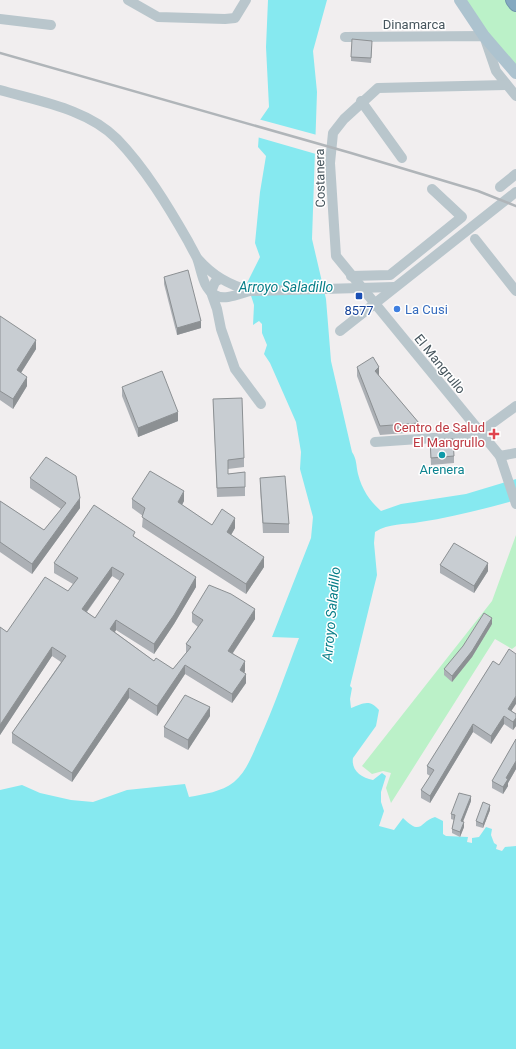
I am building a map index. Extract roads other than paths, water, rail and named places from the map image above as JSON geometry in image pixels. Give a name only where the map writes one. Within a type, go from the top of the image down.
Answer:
[{"type":"highway","points":[[513,0],[516,4]]},
{"type":"main road","points":[[460,0],[484,36],[516,73]]},
{"type":"street","points":[[128,0],[158,17],[235,18],[246,0]]},
{"type":"street","points":[[0,19],[51,25]]},
{"type":"street","points":[[484,36],[496,71],[516,96]]},
{"type":"street","name":"Dinamarca","points":[[345,37],[484,36]]},
{"type":"street","name":"Costanera","points":[[361,287],[336,256],[330,163],[333,133],[344,118],[361,101],[378,88],[506,85]]},
{"type":"street","points":[[0,90],[78,114],[99,126],[116,139],[147,177],[197,258],[205,267],[223,281],[250,291]]},
{"type":"street","points":[[361,101],[402,158]]},
{"type":"street","points":[[500,187],[516,174]]},
{"type":"street","points":[[351,276],[390,275],[462,217],[432,189]]},
{"type":"street","points":[[340,331],[394,286],[516,192]]},
{"type":"street","points":[[475,239],[516,291]]},
{"type":"street","points":[[197,258],[204,282],[211,292],[218,310],[221,329],[235,369],[261,404]]},
{"type":"street","points":[[211,292],[215,282],[223,281]]},
{"type":"street","points":[[218,310],[226,291],[223,281]]},
{"type":"street","points":[[211,292],[216,296],[228,298],[250,291],[394,286]]},
{"type":"street","name":"El Mangrullo","points":[[361,287],[479,433],[500,456]]},
{"type":"street","points":[[375,442],[463,436],[479,433],[516,406]]},
{"type":"street","points":[[516,453],[500,456],[516,504]]},
{"type":"water","name":"Arroyo Saladillo","points":[[268,0],[327,0],[313,51],[317,92],[312,239],[326,299],[331,361],[352,452],[356,460],[358,474],[364,490],[381,511],[401,504],[466,494],[516,479],[516,500],[444,518],[386,527],[375,532],[374,543],[377,575],[350,686],[352,688],[350,699],[351,708],[369,703],[379,710],[376,726],[353,758],[353,762],[355,770],[369,779],[373,780],[382,773],[386,776],[381,792],[381,802],[384,811],[379,826],[394,830],[403,818],[409,824],[418,827],[435,817],[443,821],[443,834],[446,836],[468,837],[467,842],[472,843],[472,838],[479,837],[486,827],[492,829],[491,835],[494,843],[497,845],[496,849],[502,851],[505,847],[516,846],[516,1049],[0,1049],[0,790],[22,785],[40,793],[71,800],[93,802],[127,790],[185,784],[189,797],[224,788],[239,778],[249,762],[270,715],[299,638],[272,637],[311,538],[313,517],[300,469],[301,452],[296,422],[270,363],[264,354],[267,345],[262,333],[262,324],[259,321],[253,325],[254,305],[247,283],[260,257],[255,243],[260,192],[266,156],[258,147],[260,120],[269,107],[266,47]]},
{"type":"railway","points":[[0,53],[351,153],[478,191],[516,206]]},
{"type":"place","name":"8577","points":[[359,296]]},
{"type":"place","name":"La Cusi","points":[[397,309]]},
{"type":"place","name":"Centro de Salud El Mangrullo","points":[[494,434]]},
{"type":"place","name":"Arenera","points":[[442,455]]}]
